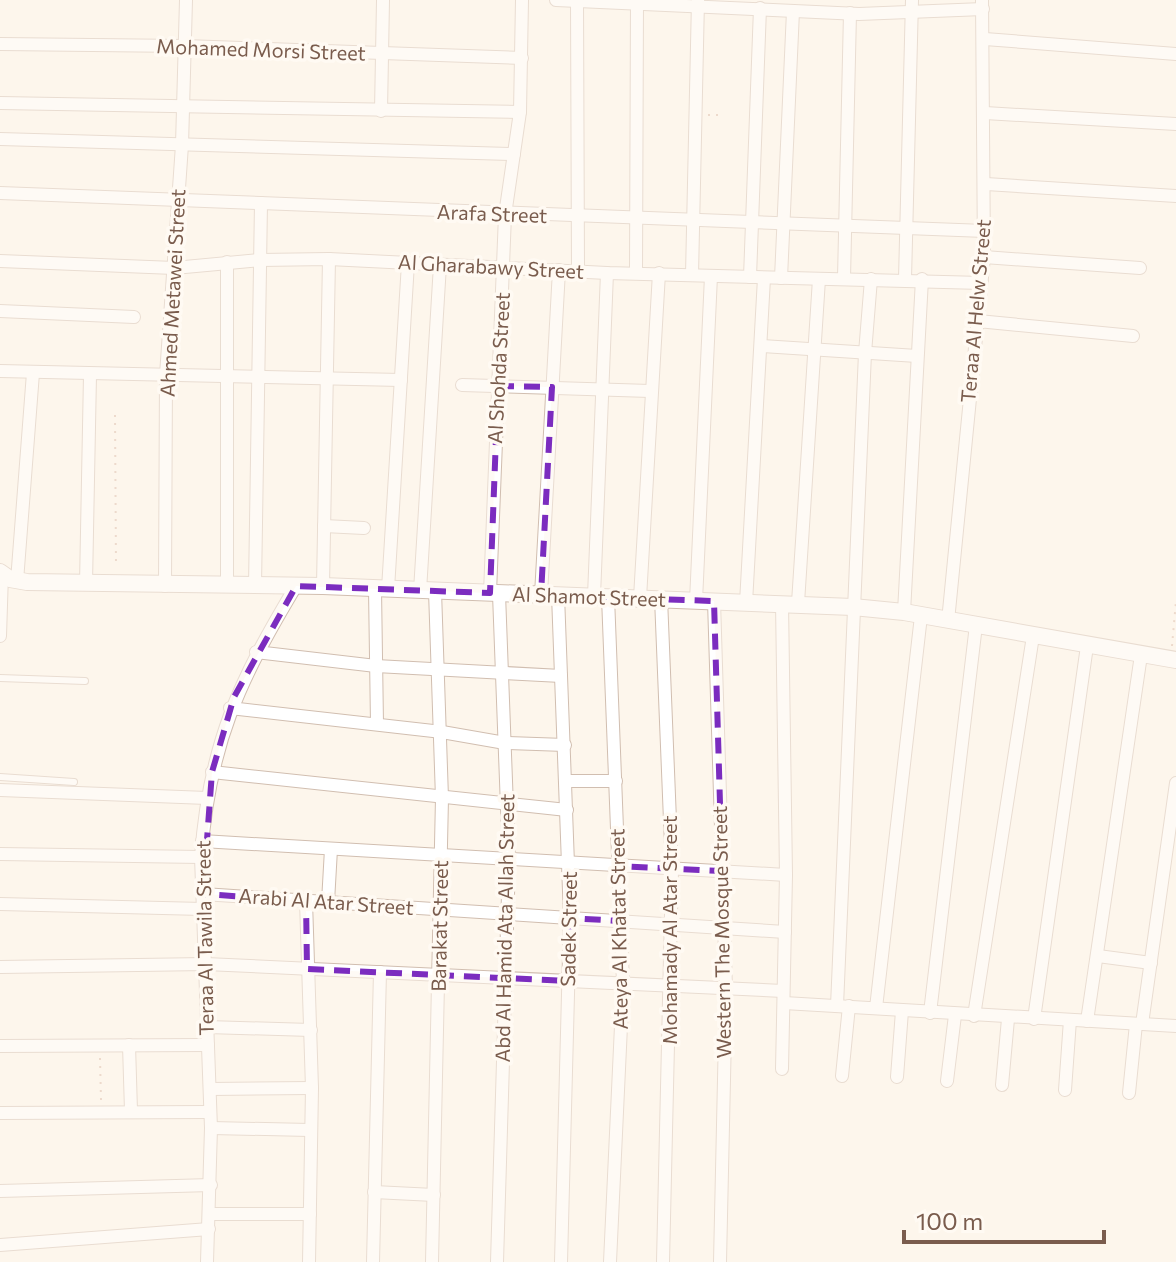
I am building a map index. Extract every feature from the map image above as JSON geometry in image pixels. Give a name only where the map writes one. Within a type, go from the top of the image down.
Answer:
[{"type":"street","name":"Ahmed Metawei Street","points":[[165,586],[166,375],[182,145],[186,0]]},
{"type":"street","points":[[381,111],[383,0]]},
{"type":"street","name":"Al Shohda Street","points":[[495,593],[498,386],[505,215],[520,112],[522,0]]},
{"type":"street","points":[[556,0],[856,9],[982,5]]},
{"type":"street","points":[[577,0],[578,271]]},
{"type":"street","points":[[636,273],[637,1]]},
{"type":"street","points":[[692,275],[698,3]]},
{"type":"street","points":[[750,277],[755,5]]},
{"type":"street","name":"Teraa Al Helw Street","points":[[948,621],[984,257],[985,39],[982,5]]},
{"type":"street","points":[[905,279],[912,6]]},
{"type":"street","points":[[781,278],[797,8]]},
{"type":"street","points":[[844,278],[856,9]]},
{"type":"street","points":[[985,39],[1176,54]]},
{"type":"street","name":"Mohamed Morsi Street","points":[[0,44],[185,46],[522,58]]},
{"type":"street","points":[[0,103],[520,112]]},
{"type":"street","points":[[985,113],[1176,124]]},
{"type":"street","points":[[0,139],[514,154]]},
{"type":"street","points":[[986,184],[1176,196]]},
{"type":"street","name":"Arafa Street","points":[[0,193],[505,215],[985,231]]},
{"type":"street","points":[[255,587],[261,203]]},
{"type":"street","points":[[984,257],[1140,268]]},
{"type":"street","points":[[323,586],[329,259]]},
{"type":"street","name":"Al Gharabawy Street","points":[[0,261],[174,268],[260,260],[329,259],[607,273],[982,283]]},
{"type":"street","points":[[227,262],[227,586]]},
{"type":"street","points":[[377,724],[376,666],[408,263]]},
{"type":"street","name":"Barakat Street","points":[[432,1262],[442,910],[442,732],[428,591],[440,265]]},
{"type":"street","points":[[541,595],[559,270]]},
{"type":"street","name":"Ateya Al Khatat Street","points":[[607,273],[601,596],[616,781],[623,983],[610,1262]]},
{"type":"street","points":[[640,598],[659,273]]},
{"type":"street","points":[[696,601],[711,276]]},
{"type":"street","points":[[746,603],[764,278]]},
{"type":"street","points":[[782,1069],[790,603],[819,279]]},
{"type":"street","points":[[842,1076],[853,607],[871,279]]},
{"type":"street","points":[[904,612],[922,279]]},
{"type":"street","points":[[0,311],[134,317]]},
{"type":"street","points":[[978,321],[1133,336]]},
{"type":"street","points":[[762,346],[917,356]]},
{"type":"street","points":[[0,371],[401,380]]},
{"type":"street","points":[[0,636],[33,373]]},
{"type":"street","points":[[86,584],[90,375]]},
{"type":"street","points":[[462,385],[650,391]]},
{"type":"street","points":[[324,526],[364,528]]},
{"type":"street","name":"Al Shamot Street","points":[[6,576],[86,584],[323,586],[853,607],[904,612],[1174,659]]},
{"type":"street","name":"Teraa Al Tawila Street","points":[[207,1262],[211,1128],[201,857],[207,798],[230,708],[256,652],[296,586]]},
{"type":"street","name":"Abd Al Hamid Ata Allah Street","points":[[495,593],[502,673],[509,861],[497,1262]]},
{"type":"street","name":"Sadek Street","points":[[558,595],[570,863],[561,1262]]},
{"type":"street","name":"Mohamady Al Atar Street","points":[[661,598],[672,870],[672,986],[663,1262]]},
{"type":"street","name":"Western The Mosque Street","points":[[714,601],[726,988],[720,1262]]},
{"type":"street","points":[[876,1008],[921,616]]},
{"type":"street","points":[[930,1013],[976,625]]},
{"type":"street","points":[[974,1016],[1033,636]]},
{"type":"street","points":[[1034,1019],[1087,646]]},
{"type":"street","points":[[256,652],[376,666],[561,676]]},
{"type":"street","points":[[1087,1021],[1141,655]]},
{"type":"street","points":[[230,708],[442,732],[505,743],[565,745]]},
{"type":"street","points":[[212,772],[567,810]]},
{"type":"street","points":[[567,781],[616,781]]},
{"type":"street","points":[[1129,1093],[1176,783]]},
{"type":"street","points":[[0,790],[207,798]]},
{"type":"street","points":[[202,841],[786,875]]},
{"type":"street","points":[[328,902],[331,849]]},
{"type":"street","points":[[0,854],[201,857]]},
{"type":"street","name":"Arabi Al Atar Street","points":[[203,894],[785,932]]},
{"type":"street","points":[[306,901],[312,1088],[309,1262]]},
{"type":"street","points":[[0,904],[203,909]]},
{"type":"street","points":[[1098,956],[1151,963]]},
{"type":"street","points":[[0,967],[206,964],[726,988],[843,1006],[902,1011],[1176,1026]]},
{"type":"street","points":[[373,1262],[380,972]]},
{"type":"street","points":[[897,1077],[902,1011]]},
{"type":"street","points":[[947,1081],[955,1015]]},
{"type":"street","points":[[1002,1085],[1008,1019]]},
{"type":"street","points":[[1065,1090],[1070,1020]]},
{"type":"street","points":[[207,1027],[311,1030]]},
{"type":"street","points":[[129,1045],[131,1111]]},
{"type":"street","points":[[0,1046],[208,1045]]},
{"type":"street","points":[[210,1089],[312,1088]]},
{"type":"street","points":[[0,1113],[210,1112]]},
{"type":"street","points":[[211,1128],[310,1130]]},
{"type":"street","points":[[0,1191],[211,1185]]},
{"type":"street","points":[[374,1192],[434,1195]]},
{"type":"street","points":[[209,1214],[310,1214]]},
{"type":"street","points":[[0,1245],[209,1229]]},
{"type":"lane","points":[[0,678],[85,681]]},
{"type":"lane","points":[[0,777],[74,782]]},
{"type":"path","points":[[115,415],[116,584]]},
{"type":"path","points":[[1174,659],[1176,601]]},
{"type":"path","points":[[100,1045],[102,1112]]},
{"type":"highlighted area","points":[[498,386],[552,387],[541,595],[714,601],[722,871],[618,866],[620,921],[570,918],[568,981],[307,969],[306,901],[203,894],[212,772],[234,697],[296,586],[490,593]]}]
